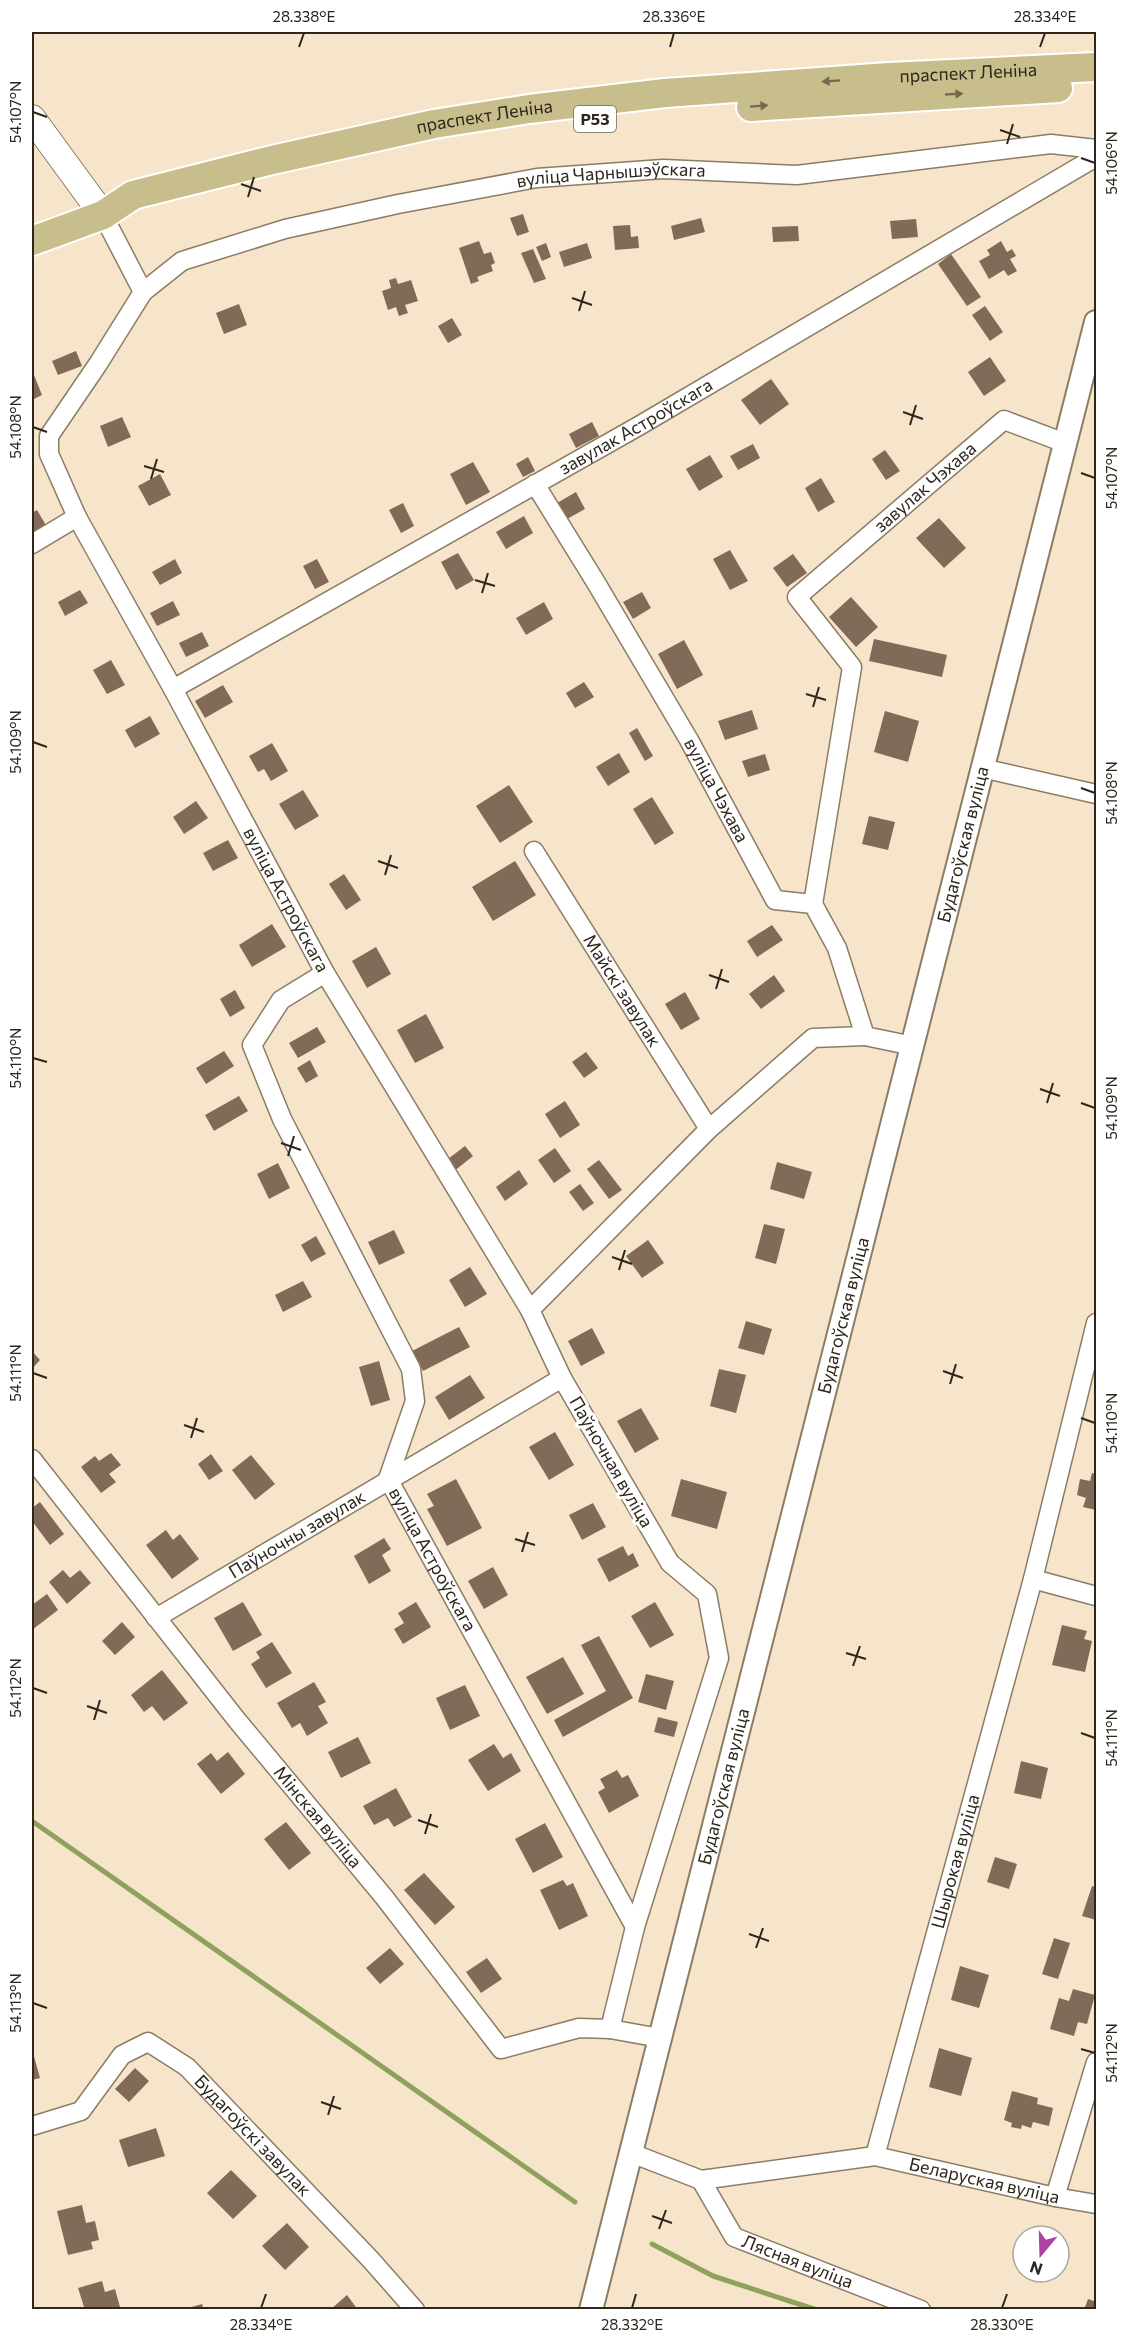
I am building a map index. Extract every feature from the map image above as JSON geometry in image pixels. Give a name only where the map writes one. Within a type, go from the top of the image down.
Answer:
[{"type":"main road","name":"праспект Леніна","points":[[32,241],[103,215],[133,195],[272,160],[434,124],[529,109],[688,92],[889,77],[1096,67]]},
{"type":"main road","name":"праспект Леніна","points":[[103,215],[135,213],[234,183],[382,148],[461,133],[531,124],[671,112],[1096,86]]},
{"type":"main road","points":[[32,118],[103,215]]},
{"type":"street","name":"вуліца Чарнышэўскага","points":[[143,292],[182,261],[285,229],[398,204],[537,178],[663,169],[797,175],[1051,144],[1096,149]]},
{"type":"street","name":"завулак Астроўскага","points":[[173,689],[658,415],[1096,157]]},
{"type":"street","points":[[103,215],[143,292]]},
{"type":"street","name":"вуліца Астроўскага","points":[[143,292],[49,436],[49,454],[77,517],[173,689],[325,972],[281,1000],[252,1045],[282,1119],[411,1369],[415,1401],[388,1479],[635,1927]]},
{"type":"street","name":"Будагоўская вуліца","points":[[591,2310],[1096,322]]},
{"type":"street","name":"завулак Чэхава","points":[[813,903],[852,668],[797,597],[1004,420],[1065,443]]},
{"type":"street","name":"вуліца Чэхава","points":[[535,484],[689,740],[775,900],[813,903]]},
{"type":"street","points":[[32,544],[77,517]]},
{"type":"street","points":[[982,768],[1096,794]]},
{"type":"street","name":"Майскі завулак","points":[[534,851],[709,1130]]},
{"type":"street","points":[[813,903],[837,948],[865,1036]]},
{"type":"street","name":"Паўночная вуліца","points":[[325,972],[530,1310],[562,1378],[670,1563],[707,1594],[719,1658],[635,1927],[610,2029]]},
{"type":"street","points":[[530,1310],[709,1130],[813,1038],[865,1036],[913,1046]]},
{"type":"street","name":"Шырокая вуліца","points":[[875,2156],[1033,1579],[1096,1329]]},
{"type":"street","name":"Паўночны завулак","points":[[156,1618],[562,1378]]},
{"type":"street","name":"Мінская вуліца","points":[[32,1459],[236,1719],[384,1898],[501,2049],[579,2028],[610,2029],[660,2038]]},
{"type":"street","points":[[1033,1579],[1096,1596]]},
{"type":"street","name":"Будагоўскі завулак","points":[[32,2126],[81,2111],[122,2055],[148,2042],[187,2067],[371,2260],[415,2310]]},
{"type":"street","points":[[1055,2197],[1096,2062]]},
{"type":"street","points":[[631,2152],[701,2180],[875,2156]]},
{"type":"street","name":"Беларуская вуліца","points":[[875,2156],[1055,2197],[1096,2204]]},
{"type":"street","name":"Лясная вуліца","points":[[701,2180],[734,2237],[921,2310]]},
{"type":"building","points":[[523,214],[529,232],[517,236],[510,218]]},
{"type":"building","points":[[701,218],[705,232],[674,240],[671,226]]},
{"type":"building","points":[[916,219],[918,237],[892,239],[890,221]]},
{"type":"building","points":[[630,225],[631,237],[638,236],[639,248],[615,250],[613,226]]},
{"type":"building","points":[[798,226],[799,241],[773,242],[772,227]]},
{"type":"building","points":[[479,241],[484,254],[491,252],[495,263],[491,265],[493,271],[477,277],[479,281],[471,284],[459,248]]},
{"type":"building","points":[[1001,241],[1007,252],[1012,249],[1016,256],[1010,259],[1017,271],[1008,276],[1004,270],[989,279],[979,261],[990,255],[987,250]]},
{"type":"building","points":[[546,243],[551,257],[542,261],[536,247]]},
{"type":"building","points":[[587,243],[592,258],[564,267],[559,252]]},
{"type":"building","points":[[533,249],[546,279],[534,283],[521,253]]},
{"type":"building","points":[[951,254],[981,297],[967,306],[938,264]]},
{"type":"building","points":[[396,278],[398,284],[411,280],[418,301],[405,305],[408,313],[399,316],[396,307],[388,310],[382,291],[391,288],[389,280]]},
{"type":"building","points":[[239,304],[247,325],[224,334],[216,313]]},
{"type":"building","points":[[985,306],[1003,332],[990,341],[972,315]]},
{"type":"building","points":[[452,318],[462,335],[448,343],[438,326]]},
{"type":"building","points":[[76,351],[82,366],[58,375],[52,361]]},
{"type":"building","points":[[990,357],[1006,381],[984,396],[968,372]]},
{"type":"building","points":[[34,375],[42,395],[32,400],[32,376]]},
{"type":"building","points":[[771,379],[789,404],[760,425],[741,400]]},
{"type":"building","points":[[122,417],[131,437],[108,447],[100,426]]},
{"type":"building","points":[[592,422],[599,436],[576,448],[569,434]]},
{"type":"building","points":[[753,444],[760,458],[738,470],[730,456]]},
{"type":"building","points":[[885,450],[900,471],[886,480],[872,459]]},
{"type":"building","points":[[710,455],[723,477],[699,491],[686,469]]},
{"type":"building","points":[[528,457],[535,471],[523,477],[516,464]]},
{"type":"building","points":[[473,462],[490,492],[466,505],[450,474]]},
{"type":"building","points":[[160,474],[171,495],[149,506],[138,486]]},
{"type":"building","points":[[821,478],[835,502],[818,512],[805,488]]},
{"type":"building","points":[[576,492],[585,509],[567,519],[557,503]]},
{"type":"building","points":[[403,503],[414,526],[401,533],[389,510]]},
{"type":"building","points":[[37,510],[47,527],[32,536],[32,513]]},
{"type":"building","points":[[524,516],[533,533],[506,549],[496,532]]},
{"type":"building","points":[[939,518],[966,548],[944,568],[916,538]]},
{"type":"building","points":[[730,550],[748,581],[730,590],[713,559]]},
{"type":"building","points":[[458,553],[474,580],[456,590],[441,562]]},
{"type":"building","points":[[793,554],[807,573],[787,587],[773,568]]},
{"type":"building","points":[[175,559],[182,573],[160,585],[152,572]]},
{"type":"building","points":[[317,559],[329,582],[315,589],[303,566]]},
{"type":"building","points":[[80,590],[88,603],[65,616],[58,602]]},
{"type":"building","points":[[642,592],[651,608],[633,619],[623,602]]},
{"type":"building","points":[[851,597],[878,627],[856,647],[829,617]]},
{"type":"building","points":[[173,601],[180,615],[157,626],[150,613]]},
{"type":"building","points":[[544,602],[553,619],[526,635],[516,618]]},
{"type":"building","points":[[202,632],[209,646],[186,657],[179,643]]},
{"type":"building","points":[[874,639],[947,655],[942,677],[869,661]]},
{"type":"building","points":[[684,640],[703,675],[677,689],[658,654]]},
{"type":"building","points":[[111,660],[125,685],[107,694],[93,670]]},
{"type":"building","points":[[584,682],[594,697],[575,708],[566,693]]},
{"type":"building","points":[[223,685],[233,702],[205,718],[195,701]]},
{"type":"building","points":[[752,710],[758,729],[725,740],[718,721]]},
{"type":"building","points":[[885,711],[919,721],[908,762],[874,752]]},
{"type":"building","points":[[150,716],[160,734],[135,748],[125,730]]},
{"type":"building","points":[[637,728],[653,756],[645,761],[629,733]]},
{"type":"building","points":[[272,743],[288,771],[271,781],[264,769],[258,772],[249,756]]},
{"type":"building","points":[[619,753],[630,772],[608,786],[596,767]]},
{"type":"building","points":[[765,754],[770,770],[748,777],[742,761]]},
{"type":"building","points":[[509,785],[533,822],[500,843],[476,806]]},
{"type":"building","points":[[303,790],[319,816],[295,830],[279,804]]},
{"type":"building","points":[[652,797],[674,833],[655,845],[633,809]]},
{"type":"building","points":[[196,801],[208,818],[184,834],[173,817]]},
{"type":"building","points":[[869,816],[895,822],[888,850],[862,844]]},
{"type":"building","points":[[228,840],[238,858],[213,871],[203,853]]},
{"type":"building","points":[[515,861],[536,895],[493,921],[472,887]]},
{"type":"building","points":[[344,874],[361,900],[346,910],[329,884]]},
{"type":"building","points":[[272,924],[286,947],[252,967],[239,945]]},
{"type":"building","points":[[772,925],[783,940],[757,957],[747,941]]},
{"type":"building","points":[[376,947],[391,974],[367,988],[352,961]]},
{"type":"building","points":[[774,975],[785,991],[761,1009],[749,994]]},
{"type":"building","points":[[235,990],[245,1008],[230,1017],[220,999]]},
{"type":"building","points":[[685,992],[700,1019],[681,1030],[665,1004]]},
{"type":"building","points":[[426,1014],[444,1048],[415,1063],[397,1030]]},
{"type":"building","points":[[317,1027],[326,1042],[298,1058],[289,1043]]},
{"type":"building","points":[[224,1051],[234,1066],[206,1084],[196,1068]]},
{"type":"building","points":[[586,1052],[598,1068],[584,1078],[572,1062]]},
{"type":"building","points":[[310,1060],[318,1076],[306,1083],[297,1068]]},
{"type":"building","points":[[239,1096],[248,1111],[214,1131],[205,1115]]},
{"type":"building","points":[[565,1101],[580,1125],[560,1138],[545,1114]]},
{"type":"building","points":[[465,1146],[473,1156],[453,1172],[444,1162]]},
{"type":"building","points":[[555,1148],[571,1171],[554,1183],[538,1160]]},
{"type":"building","points":[[599,1160],[622,1190],[609,1199],[587,1169]]},
{"type":"building","points":[[777,1162],[812,1172],[804,1199],[770,1189]]},
{"type":"building","points":[[278,1163],[290,1188],[269,1199],[257,1174]]},
{"type":"building","points":[[519,1170],[528,1184],[505,1201],[496,1187]]},
{"type":"building","points":[[580,1184],[594,1203],[583,1211],[569,1192]]},
{"type":"building","points":[[764,1224],[785,1229],[776,1264],[755,1258]]},
{"type":"building","points":[[394,1230],[405,1253],[379,1265],[368,1242]]},
{"type":"building","points":[[316,1236],[326,1254],[311,1262],[301,1245]]},
{"type":"building","points":[[648,1240],[664,1263],[642,1278],[626,1256]]},
{"type":"building","points":[[470,1267],[487,1294],[465,1307],[449,1280]]},
{"type":"building","points":[[303,1281],[312,1297],[283,1312],[275,1295]]},
{"type":"building","points":[[746,1321],[772,1329],[764,1355],[738,1348]]},
{"type":"building","points":[[459,1327],[470,1347],[423,1371],[412,1351]]},
{"type":"building","points":[[592,1328],[605,1353],[581,1366],[568,1341]]},
{"type":"building","points":[[32,1351],[40,1360],[32,1369]]},
{"type":"building","points":[[379,1361],[390,1400],[371,1406],[359,1367]]},
{"type":"building","points":[[719,1369],[746,1375],[736,1413],[710,1406]]},
{"type":"building","points":[[470,1375],[485,1398],[449,1420],[435,1397]]},
{"type":"building","points":[[641,1408],[659,1439],[635,1453],[617,1421]]},
{"type":"building","points":[[555,1432],[574,1465],[549,1480],[529,1447]]},
{"type":"building","points":[[111,1453],[121,1465],[109,1474],[116,1482],[101,1493],[81,1467],[95,1456],[99,1461]]},
{"type":"building","points":[[211,1454],[223,1471],[209,1480],[198,1464]]},
{"type":"building","points":[[251,1455],[275,1484],[255,1500],[232,1470]]},
{"type":"building","points":[[1092,1473],[1096,1474],[1096,1510],[1083,1507],[1086,1498],[1077,1495],[1080,1479],[1090,1481]]},
{"type":"building","points":[[456,1479],[482,1528],[447,1546],[427,1509],[434,1506],[427,1494]]},
{"type":"building","points":[[681,1479],[727,1492],[717,1529],[671,1516]]},
{"type":"building","points":[[40,1502],[64,1534],[50,1545],[32,1521],[32,1508]]},
{"type":"building","points":[[593,1503],[606,1527],[582,1540],[569,1515]]},
{"type":"building","points":[[166,1530],[173,1540],[180,1534],[199,1559],[172,1579],[146,1545]]},
{"type":"building","points":[[384,1538],[391,1549],[382,1555],[391,1571],[369,1584],[354,1556]]},
{"type":"building","points":[[623,1546],[628,1556],[633,1553],[639,1566],[609,1582],[597,1559]]},
{"type":"building","points":[[493,1567],[508,1595],[484,1609],[468,1581]]},
{"type":"building","points":[[63,1570],[70,1578],[80,1570],[91,1583],[67,1604],[49,1582]]},
{"type":"building","points":[[47,1594],[58,1610],[32,1630],[32,1605]]},
{"type":"building","points":[[243,1602],[262,1635],[233,1651],[214,1618]]},
{"type":"building","points":[[416,1602],[431,1627],[403,1644],[394,1629],[404,1623],[398,1613]]},
{"type":"building","points":[[655,1602],[674,1635],[650,1648],[631,1616]]},
{"type":"building","points":[[122,1622],[135,1637],[115,1655],[102,1641]]},
{"type":"building","points":[[1062,1625],[1087,1631],[1084,1639],[1092,1641],[1085,1672],[1052,1665]]},
{"type":"building","points":[[599,1636],[633,1698],[563,1737],[554,1720],[606,1691],[581,1645]]},
{"type":"building","points":[[272,1642],[292,1673],[266,1688],[251,1664],[260,1658],[256,1652]]},
{"type":"building","points":[[563,1657],[584,1694],[547,1714],[526,1677]]},
{"type":"building","points":[[162,1670],[188,1703],[164,1721],[152,1706],[144,1712],[131,1695]]},
{"type":"building","points":[[646,1674],[674,1681],[666,1710],[638,1702]]},
{"type":"building","points":[[314,1682],[326,1702],[318,1706],[328,1723],[307,1736],[300,1723],[292,1728],[277,1703]]},
{"type":"building","points":[[465,1685],[480,1716],[450,1730],[436,1698]]},
{"type":"building","points":[[658,1717],[678,1722],[674,1737],[654,1732]]},
{"type":"building","points":[[358,1737],[371,1763],[341,1778],[328,1752]]},
{"type":"building","points":[[494,1744],[503,1758],[511,1753],[521,1771],[488,1791],[468,1760]]},
{"type":"building","points":[[228,1752],[245,1774],[221,1794],[197,1764],[211,1753],[217,1761]]},
{"type":"building","points":[[1021,1761],[1048,1768],[1041,1799],[1014,1793]]},
{"type":"building","points":[[617,1770],[622,1778],[628,1775],[639,1796],[609,1813],[598,1792],[605,1788],[600,1779]]},
{"type":"building","points":[[396,1788],[412,1817],[394,1827],[388,1818],[374,1825],[363,1806]]},
{"type":"building","points":[[286,1822],[311,1853],[289,1870],[264,1839]]},
{"type":"building","points":[[545,1823],[563,1857],[533,1873],[515,1839]]},
{"type":"building","points":[[995,1857],[1017,1864],[1009,1889],[987,1882]]},
{"type":"building","points":[[424,1873],[455,1907],[435,1925],[404,1890]]},
{"type":"building","points":[[563,1880],[567,1886],[573,1883],[588,1916],[559,1930],[540,1890]]},
{"type":"building","points":[[1092,1886],[1096,1887],[1096,1920],[1082,1916]]},
{"type":"building","points":[[1054,1938],[1070,1943],[1058,1979],[1042,1974]]},
{"type":"building","points":[[390,1948],[404,1964],[380,1984],[366,1968]]},
{"type":"building","points":[[487,1958],[502,1979],[481,1993],[466,1972]]},
{"type":"building","points":[[960,1966],[989,1975],[979,2008],[951,2000]]},
{"type":"building","points":[[1073,1989],[1095,1995],[1087,2024],[1078,2022],[1074,2036],[1050,2029],[1059,1998],[1069,2001]]},
{"type":"building","points":[[939,2048],[972,2058],[961,2096],[929,2087]]},
{"type":"building","points":[[32,2049],[40,2078],[32,2080]]},
{"type":"building","points":[[135,2068],[149,2081],[129,2102],[115,2089]]},
{"type":"building","points":[[1012,2091],[1038,2098],[1037,2104],[1053,2108],[1049,2126],[1033,2122],[1031,2128],[1022,2125],[1021,2129],[1011,2127],[1012,2123],[1004,2120]]},
{"type":"building","points":[[156,2128],[165,2156],[128,2167],[119,2140]]},
{"type":"building","points":[[231,2170],[257,2196],[233,2219],[207,2193]]},
{"type":"building","points":[[82,2205],[86,2223],[95,2221],[99,2240],[91,2242],[93,2249],[68,2255],[57,2211]]},
{"type":"building","points":[[287,2223],[309,2247],[285,2270],[262,2246]]},
{"type":"building","points":[[102,2281],[105,2292],[115,2289],[120,2307],[85,2310],[78,2288]]},
{"type":"building","points":[[347,2295],[358,2310],[330,2310]]},
{"type":"building","points":[[1096,2296],[1096,2310],[1084,2310],[1088,2299],[1094,2301]]},
{"type":"building","points":[[202,2304],[204,2310],[185,2310],[185,2309]]},
{"type":"waterway","points":[[32,1821],[575,2202]]},
{"type":"waterway","points":[[652,2244],[713,2276],[817,2310]]}]
